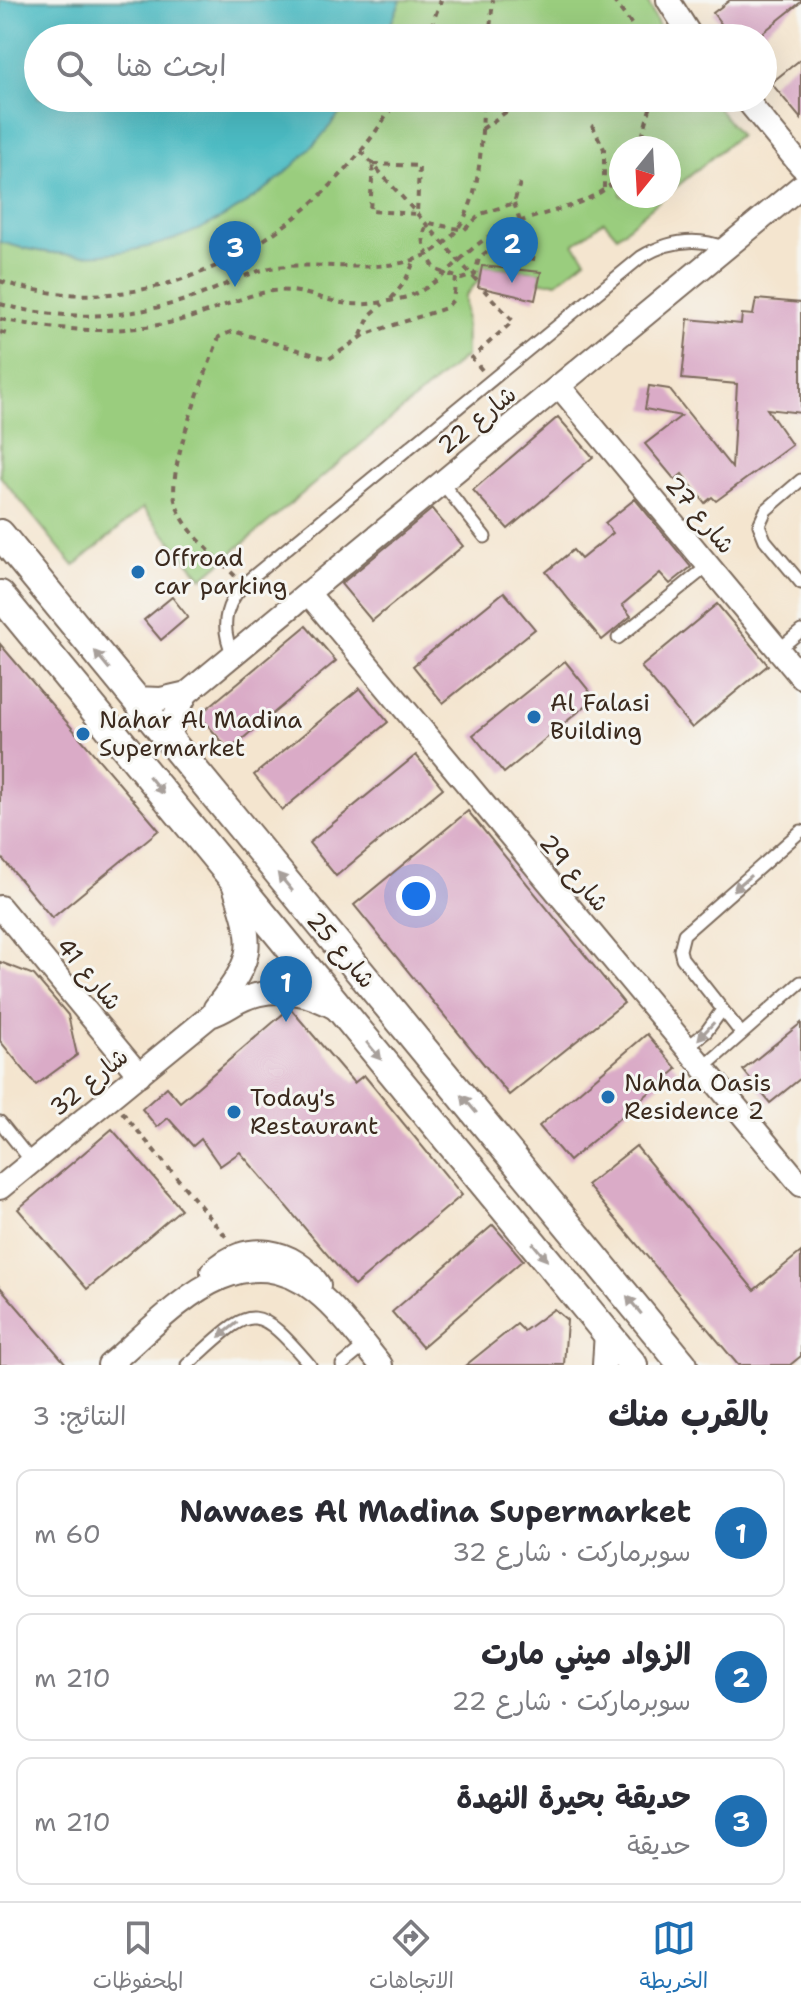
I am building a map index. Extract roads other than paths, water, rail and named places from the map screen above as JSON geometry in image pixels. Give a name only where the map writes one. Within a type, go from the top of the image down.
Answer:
[{"type":"street","points":[[668,0],[683,24]]},
{"type":"street","points":[[682,0],[695,24]]},
{"type":"street","points":[[757,112],[801,166]]},
{"type":"street","name":"شارع 22","points":[[169,742],[175,716],[187,693],[801,186]]},
{"type":"street","name":"شارع 27","points":[[559,386],[778,650],[798,669]]},
{"type":"street","name":"شارع 25","points":[[0,534],[683,1365]]},
{"type":"street","name":"شارع 29","points":[[308,593],[801,1185]]},
{"type":"street","name":"شارع 25","points":[[0,595],[633,1365]]},
{"type":"street","points":[[133,698],[161,699],[187,693]]},
{"type":"street","name":"شارع 32","points":[[0,1188],[210,1016],[237,982],[247,950],[245,924],[231,878]]},
{"type":"street","name":"شارع 41","points":[[2,915],[139,1075]]},
{"type":"street","name":"شارع 32","points":[[210,1016],[248,998],[282,991],[312,997],[342,1012]]},
{"type":"street","points":[[109,1365],[200,1289],[219,1265],[240,1253],[264,1250],[298,1263],[316,1280],[327,1302]]},
{"type":"street","points":[[200,1289],[234,1271],[268,1269],[299,1281],[327,1302],[375,1359]]},
{"type":"street","points":[[604,1365],[606,1332]]},
{"type":"lane","points":[[233,655],[225,638],[225,616],[234,595],[243,584],[652,250],[688,241],[726,249]]},
{"type":"lane","points":[[801,480],[766,510],[759,525],[765,540],[801,583]]},
{"type":"lane","points":[[442,483],[485,537]]},
{"type":"lane","points":[[618,638],[709,565]]},
{"type":"lane","points":[[778,650],[801,631]]},
{"type":"lane","points":[[741,1033],[682,958],[681,941],[684,934],[801,831]]},
{"type":"lane","points":[[703,1068],[801,982]]},
{"type":"lane","points":[[686,1048],[706,1032],[722,1010]]},
{"type":"lane","points":[[0,1122],[32,1162]]},
{"type":"lane","points":[[187,1365],[238,1322],[254,1317],[276,1326],[310,1365]]},
{"type":"lane","points":[[342,1365],[375,1359]]},
{"type":"water","points":[[0,0],[401,0],[391,24],[24,24],[24,112],[340,112],[319,139],[283,175],[242,206],[198,230],[152,246],[103,254],[52,253],[0,242]]},
{"type":"place","name":"الزواد ميني مارت","points":[[512,283]]},
{"type":"place","name":"حديقة بحيرة النهدة","points":[[235,287]]},
{"type":"place","name":"Offroad car parking","points":[[138,572]]},
{"type":"place","name":"Al Falasi Building","points":[[534,717]]},
{"type":"place","name":"Nahar Al Madina Supermarket","points":[[83,734]]},
{"type":"place","name":"Nawaes Al Madina Supermarket","points":[[286,1022]]},
{"type":"place","name":"Nahda Oasis Residence 2","points":[[608,1097]]},
{"type":"place","name":"Today's Restaurant","points":[[234,1112]]}]
